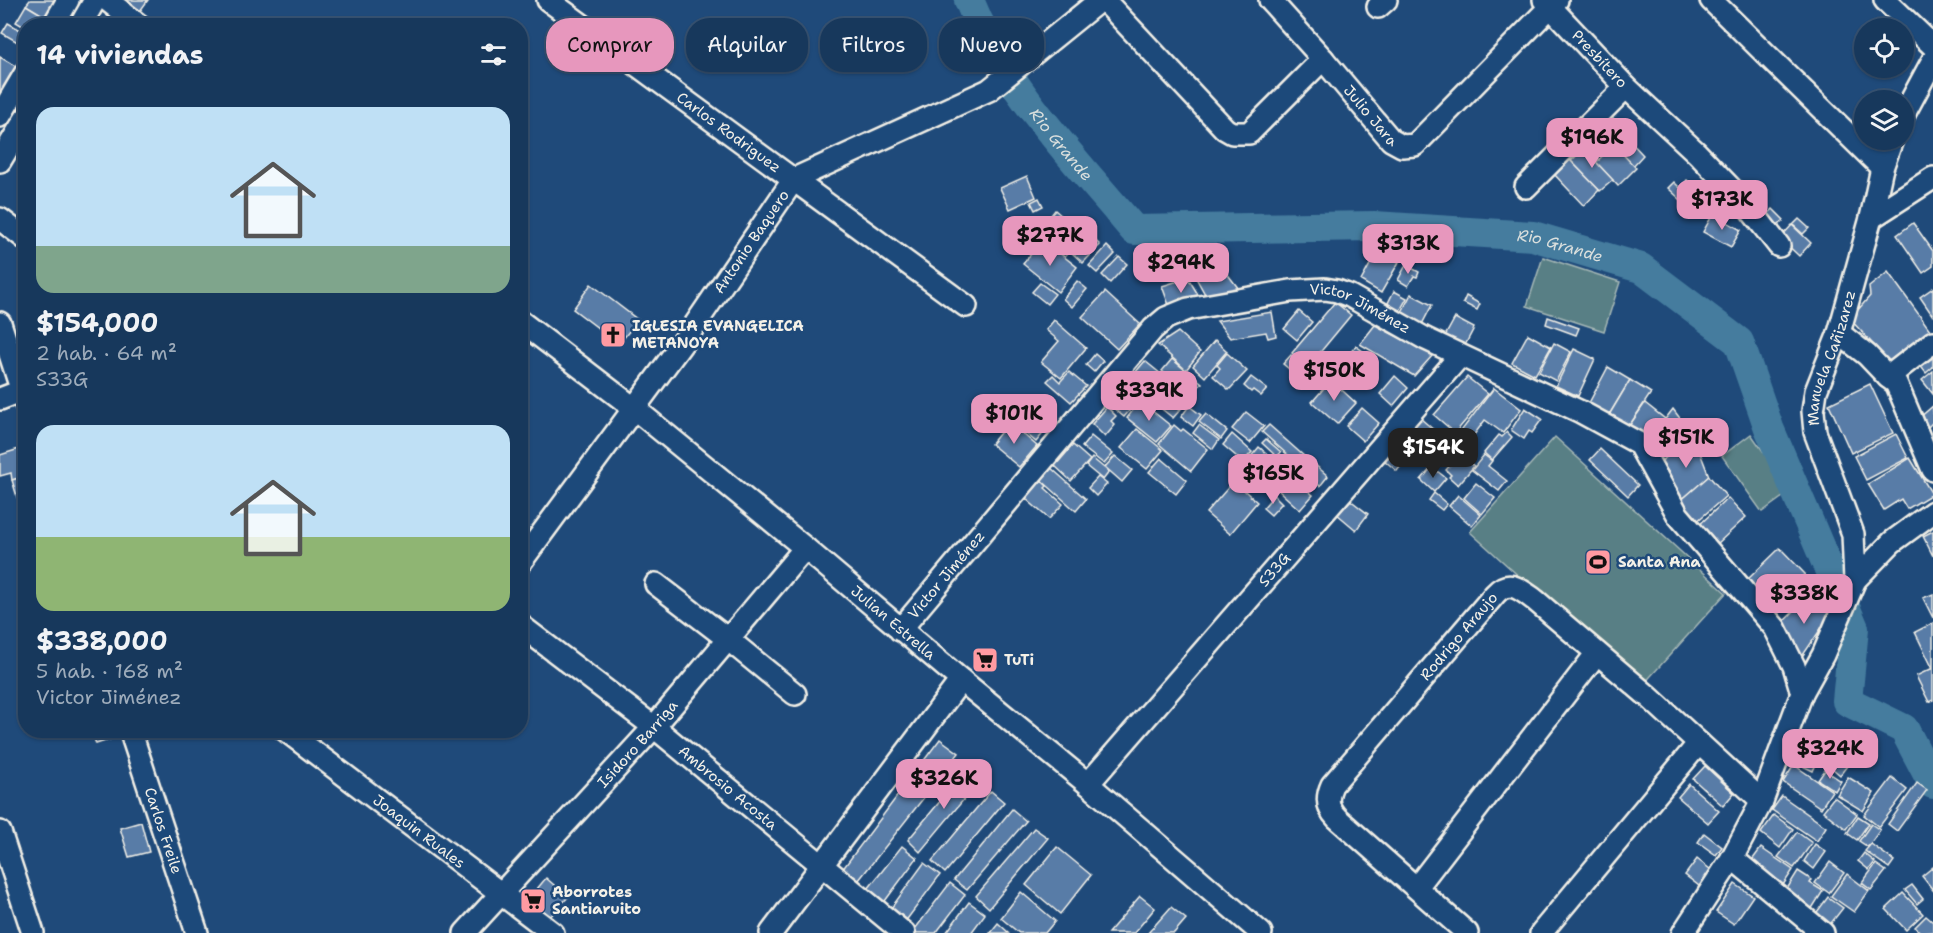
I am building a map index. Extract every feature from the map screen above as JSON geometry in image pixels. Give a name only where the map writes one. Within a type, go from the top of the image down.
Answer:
[{"type":"street","points":[[58,18],[68,0]]},
{"type":"street","points":[[85,18],[95,0]]},
{"type":"street","points":[[107,0],[130,18]]},
{"type":"street","name":"Carlos Rodriguez","points":[[548,0],[966,306]]},
{"type":"street","points":[[1102,0],[1225,129],[1232,133],[1249,133],[1323,59]]},
{"type":"street","name":"Antonio Baquero","points":[[528,551],[635,409],[795,179],[989,90],[1102,0]]},
{"type":"street","name":"Julio Jara","points":[[1270,0],[1391,140],[1402,146],[1415,145],[1550,2]]},
{"type":"street","points":[[1712,0],[1882,168]]},
{"type":"street","points":[[1885,0],[1933,46]]},
{"type":"street","name":"Presbítero","points":[[1550,2],[1626,87],[1697,153],[1746,204],[1779,246]]},
{"type":"street","points":[[1914,95],[1933,60]]},
{"type":"street","points":[[0,116],[18,86]]},
{"type":"street","points":[[1526,187],[1626,87]]},
{"type":"street","points":[[0,161],[18,131]]},
{"type":"street","name":"Manuela Cañizarez","points":[[1683,933],[1732,858],[1762,801],[1802,693],[1823,655],[1855,580],[1853,534],[1815,432],[1813,411],[1815,391],[1839,333],[1888,150]]},
{"type":"street","points":[[1871,218],[1933,178]]},
{"type":"street","points":[[0,219],[18,233]]},
{"type":"street","name":"Victor Jiménez","points":[[900,630],[1153,329],[1166,318],[1188,309],[1290,291],[1325,289],[1350,296],[1460,356],[1581,412],[1638,444],[1678,515],[1774,628],[1794,666],[1802,693]]},
{"type":"street","points":[[0,324],[18,382]]},
{"type":"street","name":"Julian Estrella","points":[[528,327],[635,409],[805,548],[900,630],[1088,784],[1261,933]]},
{"type":"street","points":[[1839,333],[1867,355],[1896,383],[1933,470]]},
{"type":"street","points":[[1888,377],[1933,342]]},
{"type":"street","name":"S33G","points":[[1088,784],[1460,356]]},
{"type":"street","points":[[0,399],[18,398]]},
{"type":"street","points":[[1855,580],[1892,542],[1933,512]]},
{"type":"street","name":"Isidoro Barriga","points":[[465,933],[654,727],[805,548]]},
{"type":"street","points":[[656,584],[795,694]]},
{"type":"street","name":"Rodrigo Araujo","points":[[1467,933],[1332,813],[1328,799],[1332,785],[1503,587],[1509,585],[1519,588],[1597,653],[1762,801]]},
{"type":"street","name":"Ambrosio Acosta","points":[[528,631],[654,727],[904,933]]},
{"type":"street","points":[[1417,887],[1597,653]]},
{"type":"street","points":[[771,933],[961,680]]},
{"type":"street","name":"Carlos Freile","points":[[133,738],[197,933]]},
{"type":"street","name":"Joaquin Ruales","points":[[296,738],[553,933]]},
{"type":"street","points":[[1540,933],[1699,743]]},
{"type":"street","points":[[0,832],[6,869],[33,933]]},
{"type":"street","points":[[1732,858],[1823,933]]},
{"type":"green space","points":[[1543,257],[1620,282],[1604,331],[1527,306]]},
{"type":"green space","points":[[1751,434],[1791,491],[1762,512],[1722,456]]},
{"type":"green space","name":"Santa Ana","points":[[1555,437],[1726,593],[1641,687],[1470,532]]},
{"type":"building","points":[[30,0],[56,0],[46,17],[26,5]]},
{"type":"building","points":[[124,0],[148,0],[140,11]]},
{"type":"building","points":[[26,5],[46,17],[45,18],[18,18]]},
{"type":"building","points":[[8,23],[18,29],[18,42],[2,33]]},
{"type":"building","points":[[0,57],[18,67],[18,70],[5,94],[0,91]]},
{"type":"building","points":[[1612,122],[1643,155],[1633,166],[1614,145],[1612,148],[1599,134]]},
{"type":"building","points":[[1614,145],[1636,168],[1618,186],[1596,162]]},
{"type":"building","points":[[1587,146],[1599,160],[1596,162],[1613,180],[1600,191],[1571,161]]},
{"type":"building","points":[[1569,159],[1599,190],[1584,206],[1554,174]]},
{"type":"building","points":[[1027,176],[1036,197],[1010,209],[1000,188]]},
{"type":"building","points":[[1687,180],[1705,198],[1693,211],[1668,188],[1674,182],[1680,188]]},
{"type":"building","points":[[1039,198],[1043,206],[1035,210],[1031,202]]},
{"type":"building","points":[[1773,209],[1784,220],[1776,228],[1765,217]]},
{"type":"building","points":[[1055,210],[1070,223],[1052,246],[1041,236],[1051,223],[1047,220]]},
{"type":"building","points":[[1713,214],[1741,230],[1731,247],[1703,232]]},
{"type":"building","points":[[1799,219],[1809,228],[1803,234],[1793,225]]},
{"type":"building","points":[[1913,223],[1933,251],[1933,266],[1923,273],[1897,235]]},
{"type":"building","points":[[1792,225],[1811,243],[1799,256],[1780,238]]},
{"type":"building","points":[[1076,227],[1085,235],[1066,255],[1057,247]]},
{"type":"building","points":[[1089,235],[1100,245],[1083,263],[1072,253]]},
{"type":"building","points":[[1039,244],[1050,253],[1053,248],[1077,267],[1058,292],[1023,264]]},
{"type":"building","points":[[1107,246],[1115,254],[1097,273],[1089,266]]},
{"type":"building","points":[[1174,250],[1180,266],[1155,276],[1149,259]]},
{"type":"building","points":[[1378,250],[1399,262],[1381,293],[1361,281]]},
{"type":"building","points":[[1119,257],[1127,264],[1110,283],[1102,275]]},
{"type":"building","points":[[1219,263],[1239,289],[1206,296],[1195,276]]},
{"type":"building","points":[[1406,265],[1419,272],[1408,286],[1398,280]]},
{"type":"building","points":[[1888,272],[1933,334],[1891,364],[1850,319],[1870,296],[1869,287]]},
{"type":"building","points":[[1188,278],[1202,301],[1170,308],[1162,286]]},
{"type":"building","points":[[1077,281],[1087,289],[1072,307],[1063,299]]},
{"type":"building","points":[[1040,283],[1055,294],[1047,304],[1032,292]]},
{"type":"building","points":[[591,284],[638,320],[619,344],[573,309]]},
{"type":"building","points":[[1933,288],[1933,316],[1920,297]]},
{"type":"building","points":[[1394,291],[1407,298],[1398,314],[1386,307]]},
{"type":"building","points":[[1105,292],[1140,324],[1117,349],[1082,317]]},
{"type":"building","points":[[1411,294],[1432,305],[1420,328],[1399,318]]},
{"type":"building","points":[[1466,296],[1480,304],[1477,310],[1463,303]]},
{"type":"building","points":[[1335,302],[1351,315],[1308,367],[1292,353]]},
{"type":"building","points":[[1299,311],[1312,322],[1297,340],[1284,329]]},
{"type":"building","points":[[1272,312],[1276,336],[1268,338],[1266,332],[1230,338],[1217,321]]},
{"type":"building","points":[[1548,317],[1579,328],[1576,335],[1546,324]]},
{"type":"building","points":[[1455,318],[1474,328],[1463,349],[1444,338]]},
{"type":"building","points":[[1054,320],[1086,348],[1061,378],[1041,362],[1059,341],[1046,330]]},
{"type":"building","points":[[1375,325],[1433,355],[1414,376],[1360,344]]},
{"type":"building","points":[[1178,332],[1200,352],[1186,370],[1158,345]]},
{"type":"building","points":[[1528,334],[1551,347],[1535,375],[1512,363]]},
{"type":"building","points":[[1215,340],[1227,351],[1205,377],[1193,366]]},
{"type":"building","points":[[1554,343],[1571,352],[1556,381],[1539,372]]},
{"type":"building","points":[[1356,346],[1364,352],[1355,363],[1347,356]]},
{"type":"building","points":[[1574,349],[1595,359],[1578,396],[1556,386]]},
{"type":"building","points":[[1933,352],[1933,367],[1926,373],[1919,364]]},
{"type":"building","points":[[1227,353],[1247,371],[1229,390],[1213,376],[1220,368],[1217,365]]},
{"type":"building","points":[[1095,354],[1103,361],[1094,372],[1086,365]]},
{"type":"building","points":[[1291,355],[1308,369],[1300,378],[1283,364]]},
{"type":"building","points":[[1172,359],[1185,370],[1174,382],[1162,371]]},
{"type":"building","points":[[1145,361],[1161,374],[1145,393],[1129,380]]},
{"type":"building","points":[[1344,363],[1359,376],[1348,388],[1333,375]]},
{"type":"building","points":[[1608,367],[1630,380],[1609,415],[1589,403]]},
{"type":"building","points":[[1188,371],[1202,383],[1193,393],[1179,381]]},
{"type":"building","points":[[1933,371],[1933,394],[1922,380]]},
{"type":"building","points":[[1069,372],[1086,386],[1071,402],[1047,381],[1053,375],[1060,382]]},
{"type":"building","points":[[1395,376],[1408,388],[1393,406],[1380,394]]},
{"type":"building","points":[[1251,377],[1267,389],[1261,396],[1244,386]]},
{"type":"building","points":[[1467,377],[1488,394],[1455,433],[1434,415]]},
{"type":"building","points":[[1331,380],[1356,403],[1337,424],[1312,402]]},
{"type":"building","points":[[1630,380],[1651,393],[1627,429],[1609,415]]},
{"type":"building","points":[[1177,382],[1193,395],[1173,418],[1158,406],[1161,403],[1153,395],[1160,387],[1168,394]]},
{"type":"building","points":[[1122,384],[1139,399],[1124,417],[1107,403]]},
{"type":"building","points":[[1870,384],[1893,433],[1851,453],[1829,404]]},
{"type":"building","points":[[1494,388],[1521,409],[1503,433],[1485,420],[1465,447],[1455,439]]},
{"type":"building","points":[[1140,401],[1171,426],[1157,442],[1127,418]]},
{"type":"building","points":[[1645,403],[1665,419],[1646,444],[1627,429]]},
{"type":"building","points":[[1189,406],[1201,415],[1193,426],[1181,417]]},
{"type":"building","points":[[1933,406],[1933,422],[1928,427],[1919,418]]},
{"type":"building","points":[[1017,407],[1045,431],[1036,442],[1008,418]]},
{"type":"building","points":[[1107,407],[1116,416],[1111,421],[1115,425],[1105,437],[1092,424]]},
{"type":"building","points":[[1362,408],[1379,423],[1363,441],[1346,426]]},
{"type":"building","points":[[1525,408],[1542,419],[1532,433],[1529,431],[1524,439],[1511,430]]},
{"type":"building","points":[[1673,409],[1694,437],[1660,462],[1646,444]]},
{"type":"building","points":[[1246,412],[1264,426],[1250,443],[1232,429]]},
{"type":"building","points":[[1206,414],[1227,431],[1221,439],[1199,422]]},
{"type":"building","points":[[1420,418],[1450,444],[1433,464],[1403,439]]},
{"type":"building","points":[[1009,422],[1037,446],[1019,467],[991,444]]},
{"type":"building","points":[[1174,425],[1181,431],[1183,429],[1208,449],[1191,471],[1159,444]]},
{"type":"building","points":[[1199,425],[1219,440],[1213,449],[1193,433]]},
{"type":"building","points":[[1269,425],[1305,457],[1298,464],[1262,432]]},
{"type":"building","points":[[1137,429],[1163,450],[1147,469],[1121,448]]},
{"type":"building","points":[[1507,432],[1512,437],[1492,460],[1484,453],[1499,435],[1502,437]]},
{"type":"building","points":[[1232,434],[1252,452],[1243,462],[1223,445]]},
{"type":"building","points":[[1896,434],[1908,458],[1866,480],[1854,456]]},
{"type":"building","points":[[1091,436],[1113,454],[1104,464],[1082,447]]},
{"type":"building","points":[[1694,437],[1709,476],[1678,503],[1669,473],[1660,462]]},
{"type":"building","points":[[1266,439],[1281,452],[1277,457],[1262,443]]},
{"type":"building","points":[[1073,445],[1090,460],[1071,481],[1055,466]]},
{"type":"building","points":[[1259,447],[1270,456],[1246,485],[1235,476]]},
{"type":"building","points":[[1396,448],[1408,457],[1397,471],[1385,461]]},
{"type":"building","points":[[18,449],[18,478],[12,480],[11,473],[0,476],[0,455]]},
{"type":"building","points":[[1600,449],[1638,485],[1628,496],[1590,460]]},
{"type":"building","points":[[1460,454],[1474,466],[1458,485],[1449,477],[1451,475],[1446,470]]},
{"type":"building","points":[[1484,455],[1492,461],[1488,466],[1507,481],[1499,491],[1472,470]]},
{"type":"building","points":[[1115,456],[1132,470],[1122,482],[1105,467]]},
{"type":"building","points":[[1092,458],[1109,472],[1103,480],[1086,466]]},
{"type":"building","points":[[1161,458],[1187,480],[1176,494],[1149,472]]},
{"type":"building","points":[[1307,458],[1328,476],[1320,486],[1299,467]]},
{"type":"building","points":[[1910,458],[1932,494],[1907,509],[1901,499],[1884,510],[1868,484]]},
{"type":"building","points":[[1050,467],[1086,499],[1076,511],[1040,479]]},
{"type":"building","points":[[1432,467],[1446,478],[1434,492],[1421,480]]},
{"type":"building","points":[[1290,475],[1313,495],[1300,510],[1278,490]]},
{"type":"building","points":[[1709,476],[1726,496],[1695,523],[1678,503]]},
{"type":"building","points":[[1098,477],[1107,484],[1096,496],[1088,488]]},
{"type":"building","points":[[18,478],[18,500],[12,480]]},
{"type":"building","points":[[1041,480],[1047,486],[1045,488],[1063,504],[1049,519],[1025,498]]},
{"type":"building","points":[[1234,481],[1257,502],[1230,534],[1206,513]]},
{"type":"building","points":[[1476,483],[1495,498],[1482,514],[1464,498]]},
{"type":"building","points":[[1434,493],[1447,504],[1442,510],[1429,500]]},
{"type":"building","points":[[1274,495],[1282,503],[1271,515],[1263,508]]},
{"type":"building","points":[[1458,495],[1481,515],[1472,526],[1449,506]]},
{"type":"building","points":[[1728,498],[1746,517],[1716,545],[1698,526]]},
{"type":"building","points":[[1349,499],[1368,514],[1356,530],[1337,514]]},
{"type":"building","points":[[1933,531],[1933,556],[1923,536]]},
{"type":"building","points":[[1780,548],[1805,574],[1771,608],[1745,582]]},
{"type":"building","points":[[1813,592],[1831,614],[1799,661],[1777,628]]},
{"type":"building","points":[[1933,594],[1933,618],[1923,598]]},
{"type":"building","points":[[1933,623],[1933,667],[1932,667],[1915,632]]},
{"type":"building","points":[[1933,668],[1933,700],[1929,702],[1916,676]]},
{"type":"building","points":[[1808,733],[1826,742],[1813,771],[1794,762]]},
{"type":"building","points":[[94,738],[115,738],[96,744]]},
{"type":"building","points":[[940,739],[959,753],[855,885],[839,874]]},
{"type":"building","points":[[1831,754],[1847,766],[1840,775],[1825,762]]},
{"type":"building","points":[[1794,765],[1832,791],[1821,808],[1783,782]]},
{"type":"building","points":[[1705,766],[1734,793],[1723,806],[1693,779]]},
{"type":"building","points":[[966,770],[980,780],[920,852],[908,840]]},
{"type":"building","points":[[1825,770],[1841,781],[1835,791],[1818,780]]},
{"type":"building","points":[[1848,777],[1874,793],[1863,811],[1837,795]]},
{"type":"building","points":[[1892,778],[1907,790],[1879,827],[1864,815]]},
{"type":"building","points":[[1917,783],[1927,790],[1897,831],[1888,824]]},
{"type":"building","points":[[1689,784],[1719,811],[1708,823],[1678,797]]},
{"type":"building","points":[[991,791],[1004,802],[945,873],[932,861]]},
{"type":"building","points":[[1782,796],[1826,827],[1817,841],[1772,810]]},
{"type":"building","points":[[1834,797],[1857,814],[1846,829],[1823,811]]},
{"type":"building","points":[[1012,809],[1026,821],[967,890],[954,880]]},
{"type":"building","points":[[1774,815],[1793,829],[1780,848],[1761,833]]},
{"type":"building","points":[[1858,816],[1869,823],[1857,840],[1847,833]]},
{"type":"building","points":[[141,822],[149,852],[129,857],[120,828]]},
{"type":"building","points":[[1871,824],[1880,830],[1868,847],[1859,841]]},
{"type":"building","points":[[1034,828],[1048,838],[989,908],[976,896]]},
{"type":"building","points":[[1797,832],[1812,843],[1794,868],[1778,857]]},
{"type":"building","points":[[1704,833],[1722,847],[1716,855],[1698,842]]},
{"type":"building","points":[[1815,844],[1826,852],[1814,869],[1804,861]]},
{"type":"building","points":[[1871,844],[1894,861],[1889,868],[1865,851]]},
{"type":"building","points":[[902,846],[917,858],[879,909],[864,894]]},
{"type":"building","points":[[1057,847],[1091,875],[1060,914],[1026,885]]},
{"type":"building","points":[[1761,848],[1793,870],[1783,885],[1750,863]]},
{"type":"building","points":[[1864,853],[1875,862],[1869,870],[1858,861]]},
{"type":"building","points":[[1697,859],[1715,873],[1703,889],[1685,875]]},
{"type":"building","points":[[1830,862],[1844,873],[1829,893],[1815,883]]},
{"type":"building","points":[[924,863],[940,875],[902,926],[886,915]]},
{"type":"building","points":[[1876,864],[1886,871],[1871,890],[1862,883]]},
{"type":"building","points":[[1933,867],[1933,890],[1922,876]]},
{"type":"building","points":[[1798,871],[1812,880],[1810,883],[1823,891],[1811,910],[1785,892]]},
{"type":"building","points":[[1847,874],[1869,891],[1854,912],[1831,896]]},
{"type":"building","points":[[546,878],[568,897],[548,919],[527,901]]},
{"type":"building","points":[[950,883],[965,895],[936,933],[912,933]]},
{"type":"building","points":[[1735,884],[1753,896],[1734,924],[1716,912]]},
{"type":"building","points":[[1912,885],[1923,899],[1917,904],[1905,890]]},
{"type":"building","points":[[1021,892],[1055,921],[1045,933],[1019,933],[1001,918]]},
{"type":"building","points":[[1903,893],[1923,914],[1906,930],[1886,909]]},
{"type":"building","points":[[1140,896],[1155,908],[1134,933],[1108,933]]},
{"type":"building","points":[[1828,897],[1843,908],[1828,927],[1814,916]]},
{"type":"building","points":[[969,902],[985,914],[971,933],[946,933]]},
{"type":"building","points":[[1171,907],[1186,919],[1174,933],[1148,933]]},
{"type":"building","points":[[1926,916],[1933,922],[1933,932],[1921,933],[1915,927]]},
{"type":"building","points":[[998,923],[1009,933],[990,933]]},
{"type":"waterway","name":"Rio Grande","points":[[969,0],[1001,63],[1021,92],[1042,121],[1134,230],[1374,226],[1533,236],[1641,268],[1739,342],[1769,428],[1854,628],[1847,701],[1904,729],[1933,784]]},
{"type":"place","name":"IGLESIA EVANGELICA METANOYA","points":[[613,335]]},
{"type":"place","name":"Santa Ana","points":[[1598,562]]},
{"type":"place","name":"TuTi","points":[[985,660]]},
{"type":"place","name":"Aborrotes Santiaruito","points":[[533,901]]}]
